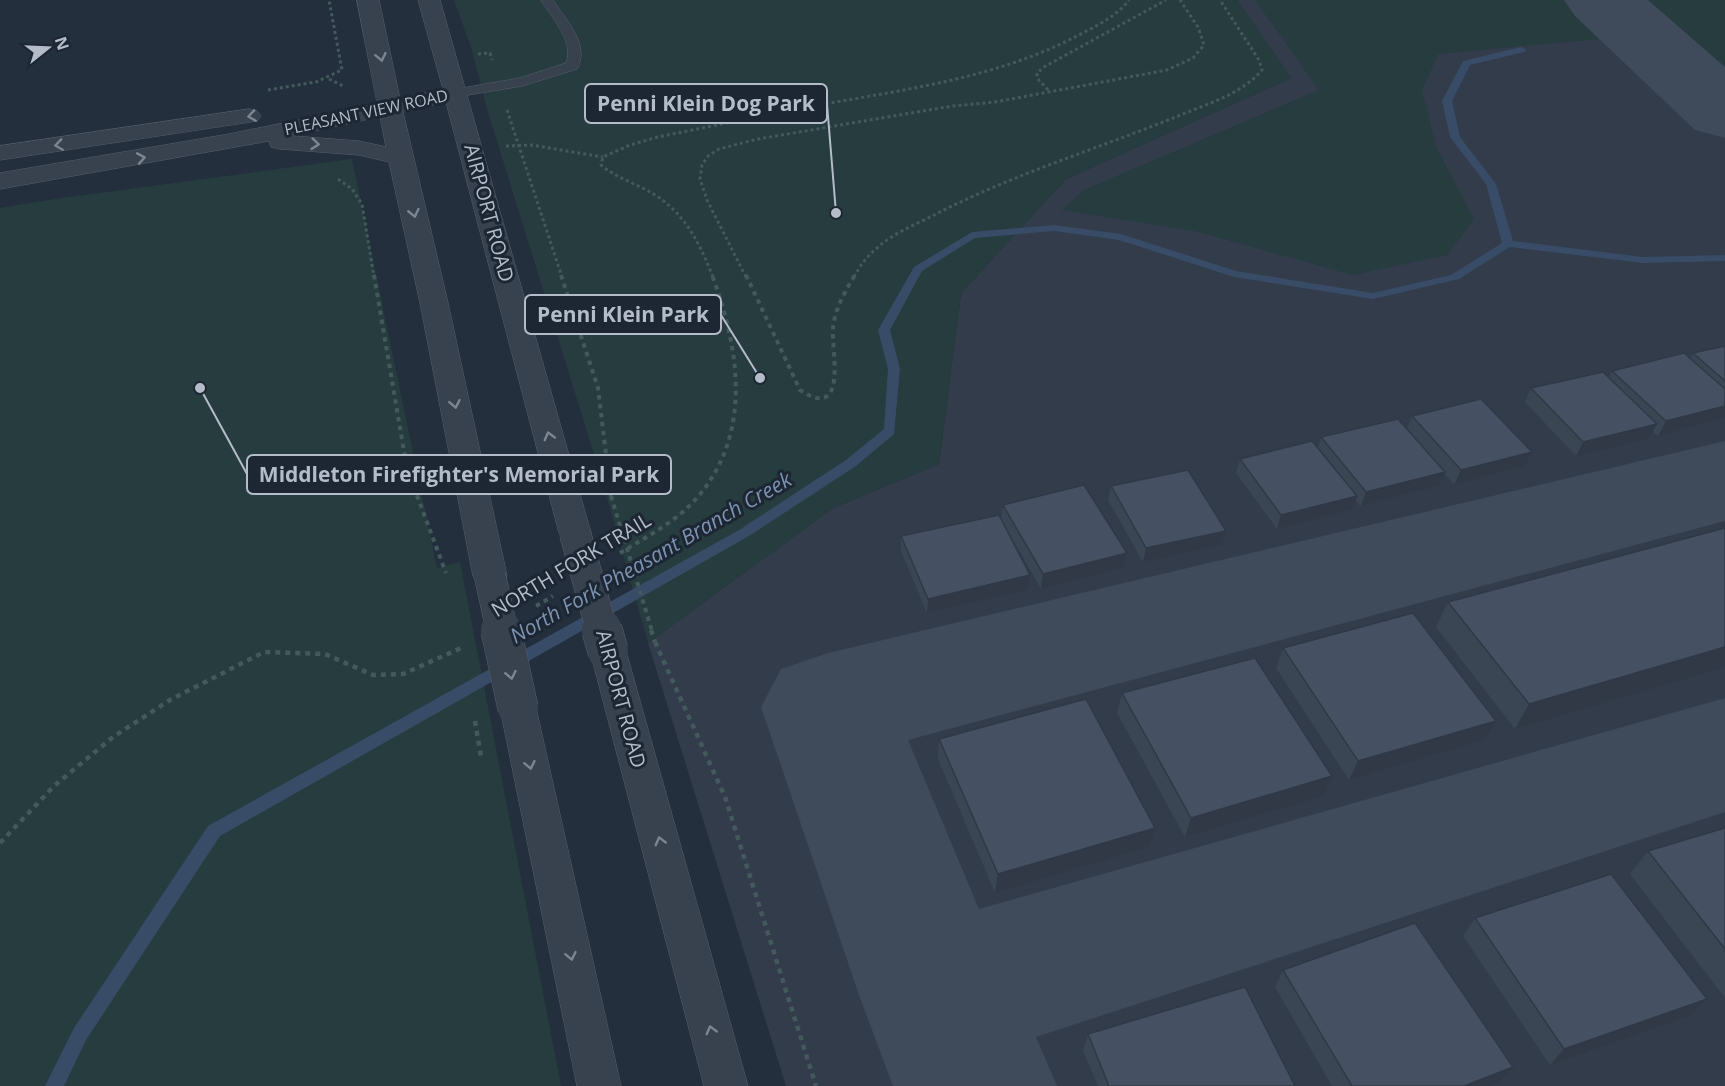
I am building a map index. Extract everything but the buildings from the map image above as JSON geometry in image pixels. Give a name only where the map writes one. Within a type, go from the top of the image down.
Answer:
[{"type":"street","points":[[368,0],[599,1086]]},
{"type":"street","name":"AIRPORT ROAD","points":[[429,0],[726,1086]]},
{"type":"street","name":"PLEASANT VIEW ROAD","points":[[0,153],[456,93]]},
{"type":"street","name":"PLEASANT VIEW ROAD","points":[[0,181],[194,149],[390,102]]},
{"type":"street","points":[[194,149],[287,141],[359,148],[400,157]]},
{"type":"lane","points":[[456,93],[522,82],[572,66],[577,60],[573,42],[547,0]]},
{"type":"path","points":[[519,144],[603,157],[628,147],[675,135],[854,99],[943,84],[1040,54],[1108,18],[1129,0]]},
{"type":"path","points":[[1048,90],[1036,78],[1037,73],[1044,67],[1166,0]]},
{"type":"path","points":[[1180,0],[1203,34],[1204,45],[1193,58],[1167,70],[1048,90],[994,102],[953,106],[758,139],[718,149],[708,156],[702,165],[700,179],[707,200],[731,244],[800,390],[811,398],[820,399],[829,395],[834,385],[833,327],[841,302],[857,270],[881,243],[963,200],[1030,171],[1194,110],[1256,78],[1262,70],[1259,60],[1220,0]]},
{"type":"path","name":"NORTH FORK TRAIL","points":[[603,157],[601,165],[608,171],[664,200],[694,234],[710,266],[722,305],[737,381],[736,413],[729,442],[702,492],[671,521],[613,557]]},
{"type":"path","points":[[332,177],[352,189],[362,204],[407,469],[448,576]]},
{"type":"path","points":[[611,496],[655,642],[724,797],[816,1086]]},
{"type":"path","name":"NORTH FORK TRAIL","points":[[526,611],[555,594]]},
{"type":"path","points":[[0,843],[54,786],[113,736],[170,700],[264,652],[325,654],[373,675],[403,674],[447,656],[467,644]]},
{"type":"shaded area","points":[[1237,0],[1725,0],[1725,1086],[786,1086],[648,643],[833,508],[939,464],[961,293],[1066,179],[1291,78]]},
{"type":"green space","points":[[454,0],[1237,0],[1291,78],[1066,179],[961,293],[939,464],[833,508],[648,643],[602,480],[487,109],[472,50]]},
{"type":"green space","points":[[1255,0],[1571,0],[1611,38],[1438,54],[1422,90],[1436,147],[1474,219],[1447,255],[1353,275],[1195,231],[1062,210],[1084,190],[1319,90]]},
{"type":"green space","points":[[1630,0],[1725,0],[1725,86]]},
{"type":"green space","points":[[352,159],[437,568],[460,562],[561,1086],[0,1086],[0,208]]},
{"type":"waterway","name":"North Fork Pheasant Branch Creek","points":[[1508,244],[1491,184],[1455,137],[1447,101],[1466,63],[1521,50]]},
{"type":"waterway","name":"North Fork Pheasant Branch Creek","points":[[54,1086],[80,1034],[214,831],[744,533],[851,463],[890,431],[894,369],[884,330],[918,269],[972,235],[1054,228],[1121,237],[1234,274],[1373,296],[1455,277],[1508,244]]},
{"type":"waterway","points":[[1508,244],[1643,260],[1725,258]]},
{"type":"taxiway","points":[[1602,0],[1725,112]]},
{"type":"taxiway","points":[[937,995],[828,707],[1725,481]]},
{"type":"taxiway","points":[[937,995],[1725,755]]},
{"type":"taxiway","points":[[937,995],[975,1086]]},
{"type":"place","name":"Penni Klein Dog Park","points":[[836,213]]},
{"type":"place","name":"Penni Klein Park","points":[[760,378]]},
{"type":"place","name":"Middleton Firefighter's Memorial Park","points":[[200,388]]}]
